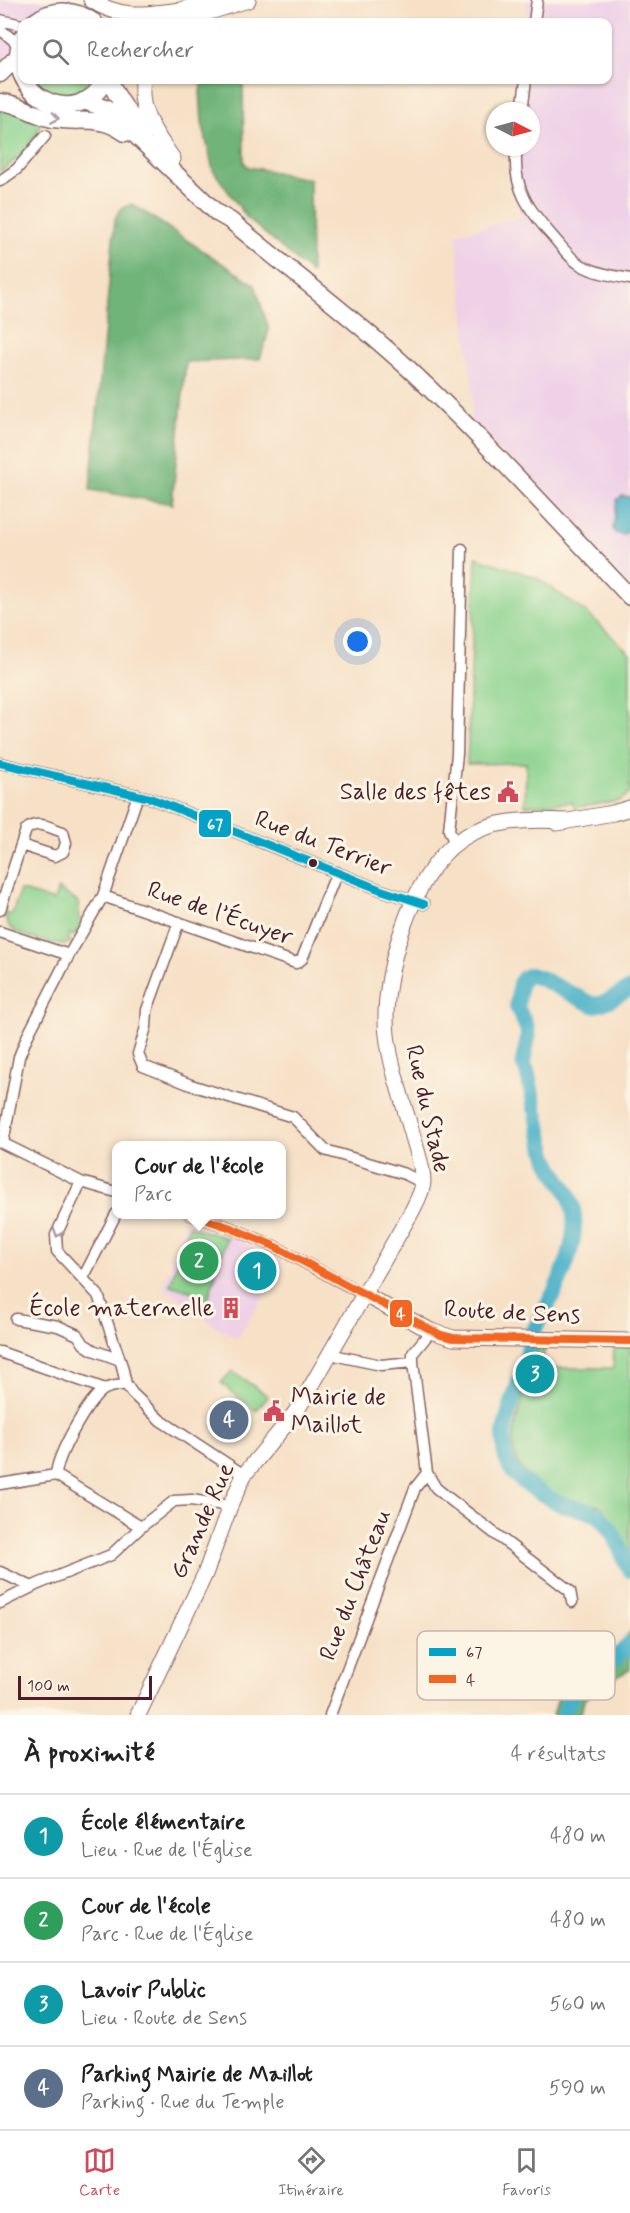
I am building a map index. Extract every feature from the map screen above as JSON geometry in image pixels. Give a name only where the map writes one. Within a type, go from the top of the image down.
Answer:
[{"type":"main road","points":[[38,18],[46,0]]},
{"type":"main road","points":[[65,0],[87,18]]},
{"type":"main road","points":[[42,18],[56,12],[77,12]]},
{"type":"main road","points":[[0,74],[18,49]]},
{"type":"main road","points":[[26,84],[40,99],[54,104],[69,105],[83,101],[104,84]]},
{"type":"main road","points":[[110,84],[136,122],[168,160]]},
{"type":"main road","points":[[0,92],[29,89]]},
{"type":"main road","points":[[83,101],[105,108],[112,113],[220,206],[231,221],[410,369],[630,597]]},
{"type":"main road","points":[[0,102],[19,105],[42,116],[55,119],[94,119],[106,123],[120,129],[168,160]]},
{"type":"street","points":[[91,0],[118,13],[135,16],[179,16],[244,1]]},
{"type":"street","points":[[179,16],[214,0]]},
{"type":"street","points":[[535,18],[537,0]]},
{"type":"street","points":[[204,18],[244,1]]},
{"type":"street","points":[[0,20],[18,24]]},
{"type":"street","points":[[0,29],[18,44]]},
{"type":"street","points":[[142,84],[143,107],[150,127],[168,160]]},
{"type":"street","points":[[523,102],[525,84]]},
{"type":"street","points":[[0,181],[17,169],[45,136]]},
{"type":"street","points":[[517,156],[517,177],[522,195],[533,215],[564,250],[580,265],[609,276],[630,279]]},
{"type":"street","points":[[459,845],[449,830],[457,754],[462,549]]},
{"type":"street","name":"Rue du Terrier","points":[[0,763],[150,798],[419,902]]},
{"type":"street","points":[[112,1191],[81,1182],[1,1143],[19,1058],[36,1016],[103,896],[138,795]]},
{"type":"street","name":"Rue du Stade","points":[[365,1295],[412,1211],[423,1183],[387,1035],[386,996],[399,938],[419,902],[433,868],[459,845],[497,824],[537,820],[566,821],[630,808]]},
{"type":"street","points":[[0,910],[21,845]]},
{"type":"street","name":"Rue de l’Écuyer","points":[[103,896],[289,961],[299,962],[337,872]]},
{"type":"street","points":[[179,922],[147,1010],[146,1027],[138,1054],[143,1066],[191,1085],[293,1117],[325,1150],[405,1174],[423,1183]]},
{"type":"street","points":[[0,932],[69,955]]},
{"type":"street","points":[[81,1182],[56,1235],[55,1243],[57,1251],[98,1295],[126,1384],[140,1402],[160,1420],[244,1475]]},
{"type":"street","points":[[83,1278],[114,1219]]},
{"type":"street","points":[[202,1219],[272,1245],[365,1295]]},
{"type":"street","name":"Route de Sens","points":[[365,1295],[430,1331],[453,1338],[630,1341]]},
{"type":"street","name":"Grande Rue","points":[[138,1715],[205,1574],[244,1475],[295,1413],[365,1295]]},
{"type":"street","points":[[16,1319],[58,1326],[78,1335],[84,1344],[93,1350],[120,1360]]},
{"type":"street","points":[[430,1331],[413,1353],[427,1473],[436,1488],[570,1591],[572,1602]]},
{"type":"street","points":[[0,1352],[105,1389]]},
{"type":"street","points":[[332,1352],[338,1356],[381,1365],[413,1362]]},
{"type":"street","points":[[56,1475],[61,1454],[94,1400],[105,1389],[126,1384]]},
{"type":"street","name":"Rue du Château","points":[[330,1715],[415,1488],[427,1473]]},
{"type":"street","points":[[0,1484],[56,1475],[141,1527]]},
{"type":"street","points":[[0,1603],[32,1587],[111,1555],[174,1501],[191,1500],[230,1506]]},
{"type":"street","points":[[0,1572],[32,1587]]},
{"type":"shaded area","points":[[0,0],[50,0],[38,18],[18,18],[18,45],[0,68]]},
{"type":"shaded area","points":[[527,0],[630,0],[630,587],[568,519],[471,420],[473,393],[456,234],[522,217],[510,183],[508,156],[540,156],[540,102],[515,102],[518,84],[612,84],[612,18],[526,18]]},
{"type":"shaded area","points":[[185,1222],[246,1243],[274,1260],[281,1261],[281,1268],[237,1339],[209,1322],[195,1309],[163,1287]]},
{"type":"green space","points":[[34,84],[95,84],[83,95],[55,99]]},
{"type":"green space","points":[[202,84],[243,84],[244,162],[248,167],[310,179],[311,273],[247,218],[213,170],[202,122],[200,91]]},
{"type":"green space","points":[[0,106],[41,120],[31,143],[20,156],[0,172]]},
{"type":"green space","points":[[132,204],[255,285],[269,330],[260,359],[186,362],[172,504],[90,490],[115,218],[122,208]]},
{"type":"green space","points":[[476,557],[537,578],[587,613],[630,653],[630,793],[619,801],[574,808],[573,802],[525,806],[526,763],[467,764]]},
{"type":"green space","points":[[58,889],[78,902],[80,926],[74,936],[69,934],[67,938],[71,941],[70,943],[39,940],[21,934],[6,921],[5,913],[12,915],[20,890],[54,901]]},
{"type":"green space","points":[[189,1226],[227,1238],[206,1306],[200,1304],[203,1295],[170,1285]]},
{"type":"green space","points":[[539,1345],[546,1345],[543,1355],[553,1368],[613,1368],[614,1346],[630,1346],[630,1555],[616,1527],[602,1507],[554,1493],[526,1474],[518,1464],[514,1454],[514,1429]]},
{"type":"green space","points":[[232,1371],[268,1396],[256,1411],[221,1383]]},
{"type":"green space","points":[[630,1632],[630,1670],[615,1678],[615,1648]]},
{"type":"green space","points":[[558,1700],[584,1700],[581,1715],[553,1715]]},
{"type":"water","points":[[622,496],[630,497],[630,531],[622,535],[615,533],[613,528],[617,500]]},
{"type":"waterway","points":[[535,1109],[523,1062],[528,1037],[527,1028],[517,1007],[520,983],[530,975],[540,978],[593,1005],[598,1005],[630,989]]},
{"type":"waterway","points":[[532,1334],[558,1285],[571,1249],[574,1230],[574,1212],[569,1195],[552,1168],[542,1140],[537,1115]]},
{"type":"waterway","points":[[529,1346],[504,1434],[508,1464],[518,1477],[542,1494],[562,1505],[588,1511],[601,1518],[614,1536],[630,1570]]},
{"type":"waterway","points":[[615,1658],[630,1643]]},
{"type":"waterway","points":[[565,1715],[570,1700]]},
{"type":"transit line","name":"67","points":[[0,763],[150,798],[381,890],[424,904]]},
{"type":"transit line","name":"4","points":[[204,1219],[272,1245],[441,1335],[453,1338],[630,1341]]},
{"type":"place","name":"Salle des fêtes","points":[[508,792]]},
{"type":"place","name":"Cour de l'école","points":[[199,1261]]},
{"type":"place","name":"École élémentaire","points":[[257,1271]]},
{"type":"place","name":"École maternelle","points":[[231,1308]]},
{"type":"place","name":"Lavoir Public","points":[[535,1374]]},
{"type":"place","name":"Mairie de Maillot","points":[[274,1411]]},
{"type":"place","name":"Parking Mairie de Maillot","points":[[229,1420]]}]
